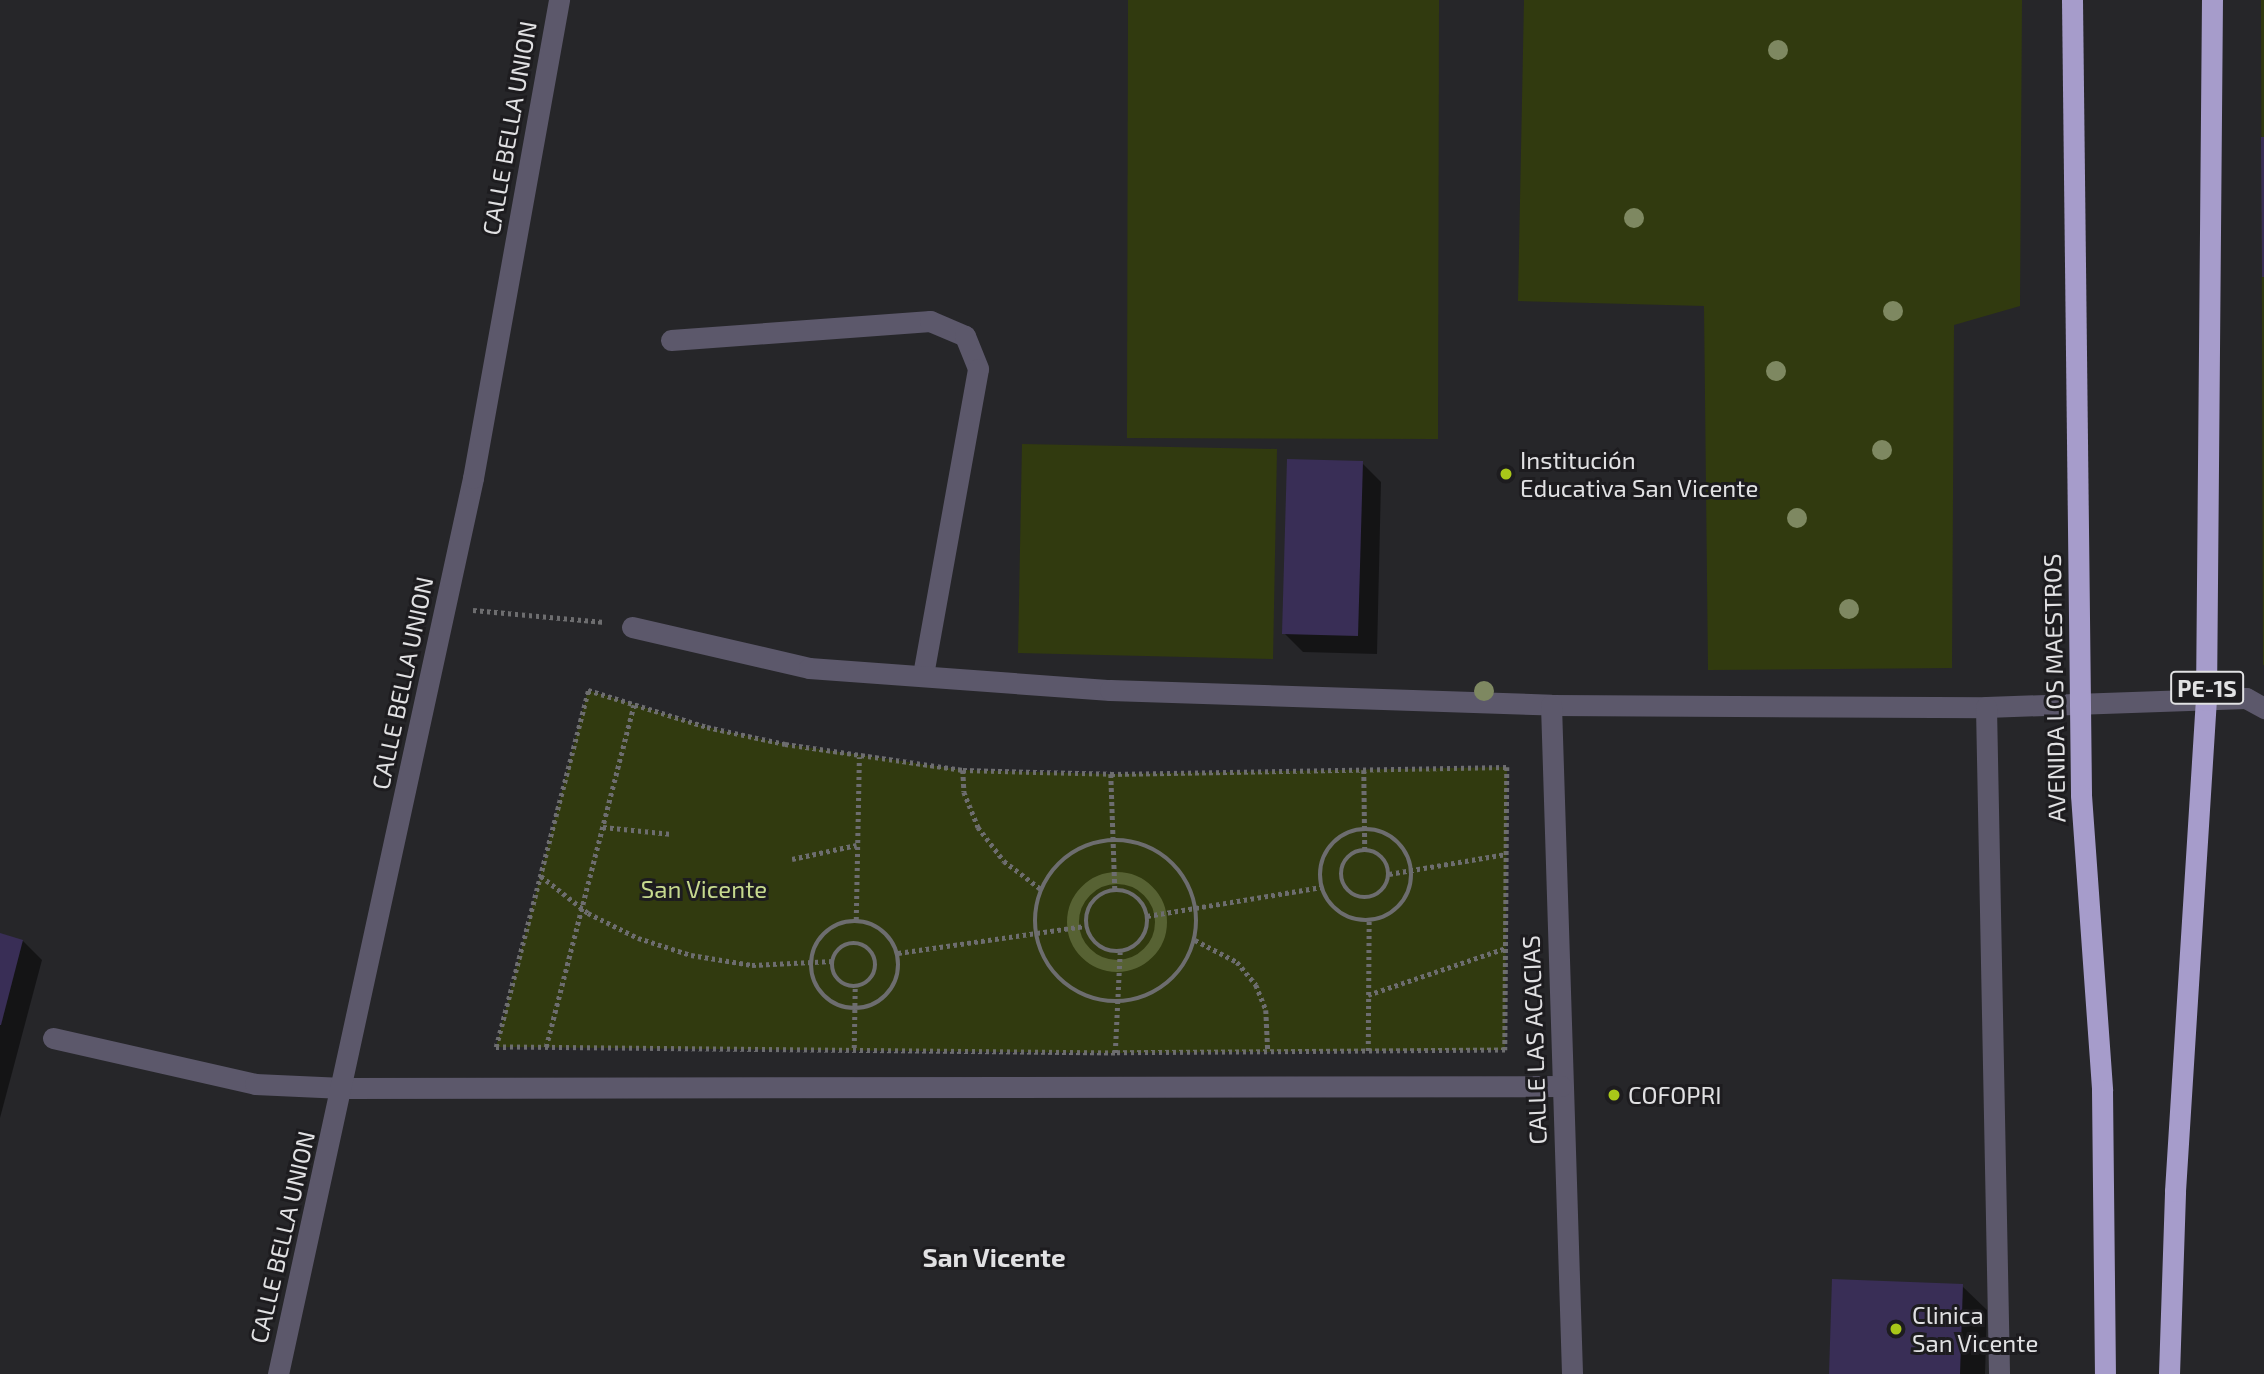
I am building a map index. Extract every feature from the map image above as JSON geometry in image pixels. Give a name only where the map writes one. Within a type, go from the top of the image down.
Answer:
[{"type":"highway","name":"AVENIDA LOS MAESTROS","points":[[2072,0],[2081,795],[2102,1090],[2105,1374]]},
{"type":"highway","name":"PE-1S","points":[[2169,1374],[2175,1191],[2206,700],[2212,0]]},
{"type":"street","name":"CALLE BELLA UNION","points":[[278,1374],[343,1088],[473,478],[559,0]]},
{"type":"street","points":[[671,340],[930,321],[965,335],[978,369],[923,675]]},
{"type":"street","points":[[632,627],[809,668],[1110,690],[1550,705],[1986,706],[2245,698],[2264,708]]},
{"type":"street","name":"CALLE LAS ACACIAS","points":[[1550,705],[1572,1374]]},
{"type":"street","points":[[1986,706],[1999,1374]]},
{"type":"street","points":[[53,1038],[255,1084],[343,1088],[1561,1086]]},
{"type":"path","points":[[445,608],[632,627]]},
{"type":"path","points":[[588,690],[744,735],[859,756],[963,770],[1111,774],[1507,767],[1505,1050],[1115,1053],[854,1048],[496,1047],[588,690]]},
{"type":"path","points":[[546,1046],[634,705]]},
{"type":"path","points":[[856,920],[859,756]]},
{"type":"path","points":[[963,770],[964,792],[978,827],[1004,861],[1042,890]]},
{"type":"path","points":[[1364,770],[1365,851]]},
{"type":"path","points":[[1111,774],[1115,890]]},
{"type":"path","points":[[603,827],[672,834]]},
{"type":"path","points":[[1365,828],[1390,835],[1401,845],[1412,872],[1405,901],[1394,913],[1369,920],[1349,918],[1335,910],[1322,887],[1320,868],[1333,842],[1365,828]]},
{"type":"path","points":[[1115,840],[1146,846],[1170,860],[1188,882],[1196,909],[1195,940],[1189,959],[1174,979],[1152,994],[1116,1002],[1077,992],[1057,977],[1042,956],[1035,931],[1042,890],[1066,857],[1091,844],[1115,840]]},
{"type":"path","points":[[792,859],[857,845]]},
{"type":"path","points":[[1365,851],[1384,860],[1389,874],[1378,894],[1363,898],[1349,891],[1341,878],[1344,862],[1365,851]]},
{"type":"path","points":[[1389,874],[1506,855]]},
{"type":"path","points":[[541,876],[582,908],[638,937],[691,955],[752,965],[810,965],[833,961]]},
{"type":"path","points":[[1147,916],[1322,887]]},
{"type":"path","points":[[1115,890],[1137,897],[1147,916],[1139,943],[1120,952],[1102,949],[1086,926],[1090,905],[1115,890]]},
{"type":"path","points":[[856,920],[883,930],[898,953],[896,983],[887,996],[876,1005],[855,1009],[832,1003],[820,993],[810,965],[812,950],[829,929],[856,920]]},
{"type":"path","points":[[1368,1051],[1369,920]]},
{"type":"path","points":[[898,953],[1035,931],[1086,926]]},
{"type":"path","points":[[1195,940],[1237,962],[1256,985],[1266,1010],[1268,1052]]},
{"type":"path","points":[[852,943],[872,952],[875,973],[866,984],[855,987],[840,982],[833,961],[839,949],[852,943]]},
{"type":"path","points":[[1368,995],[1506,948]]},
{"type":"path","points":[[1115,1053],[1120,952]]},
{"type":"path","points":[[854,1048],[855,987]]},
{"type":"green space","points":[[1128,0],[1439,0],[1438,439],[1127,438]]},
{"type":"green space","points":[[1524,0],[2022,0],[2020,306],[1954,325],[1952,668],[1708,670],[1704,306],[1518,301]]},
{"type":"green space","points":[[2261,0],[2264,0],[2264,665],[2263,665]]},
{"type":"green space","points":[[1022,444],[1277,449],[1273,659],[1018,653]]},
{"type":"green space","name":"San Vicente","points":[[588,690],[707,727],[785,744],[963,770],[1111,774],[1507,767],[1505,1050],[1115,1053],[496,1047]]},
{"type":"building","points":[[2261,137],[2264,137],[2264,277],[2262,277]]},
{"type":"building","points":[[1287,459],[1363,461],[1358,636],[1282,634]]},
{"type":"building","points":[[0,933],[23,940],[1,1025],[0,1025]]},
{"type":"building","name":"Clinica San Vicente","points":[[1832,1279],[1963,1284],[1960,1374],[1829,1374]]},
{"type":"waterway","points":[[1117,878],[1134,882],[1148,891],[1157,905],[1161,922],[1157,939],[1148,953],[1134,962],[1117,966],[1100,962],[1086,953],[1077,939],[1073,922],[1077,905],[1086,891],[1100,882],[1117,878]]},
{"type":"place","name":"Institución Educativa San Vicente","points":[[1506,474]]},
{"type":"place","name":"COFOPRI","points":[[1614,1095]]},
{"type":"place","name":"Clinica San Vicente","points":[[1896,1329]]},
{"type":"district","name":"San Vicente","points":[[994,1257]]}]
